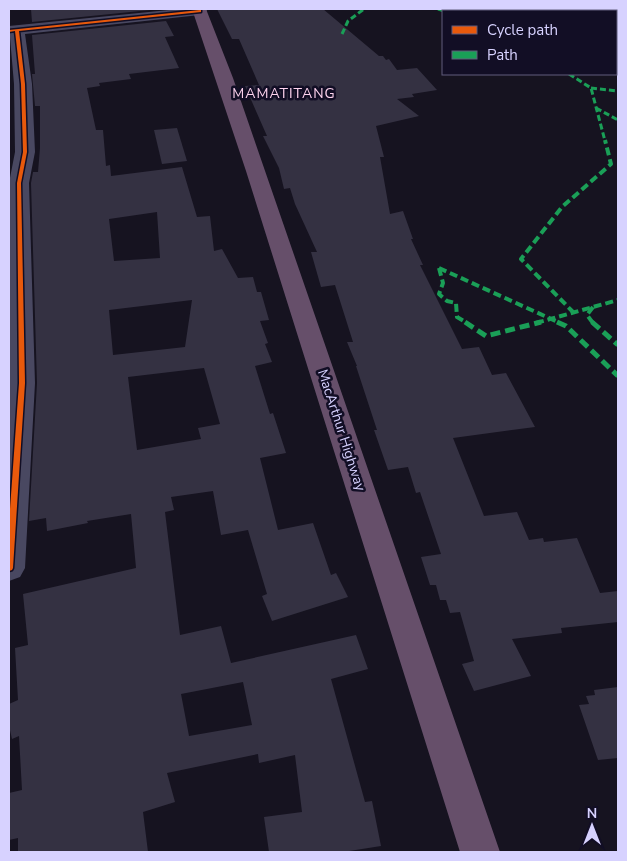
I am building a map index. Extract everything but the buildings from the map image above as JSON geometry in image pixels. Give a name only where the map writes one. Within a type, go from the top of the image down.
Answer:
[{"type":"highway","name":"MacArthur Highway","points":[[199,10],[225,78],[480,852]]},
{"type":"street","points":[[9,568],[22,383],[19,183],[13,30],[98,15],[199,10]]},
{"type":"marked path","points":[[342,34],[348,21],[364,9]]},
{"type":"marked path","points":[[438,9],[442,10]]},
{"type":"marked path","points":[[571,75],[591,88],[611,164],[562,207],[521,259],[574,313]]},
{"type":"marked path","points":[[591,88],[618,91]]},
{"type":"marked path","points":[[596,108],[618,120]]},
{"type":"marked path","points":[[439,268],[443,283],[439,294],[447,301],[456,303],[457,317],[486,336],[618,300]]},
{"type":"marked path","points":[[439,268],[566,326],[618,376]]},
{"type":"marked path","points":[[593,307],[587,315],[595,326],[618,345]]},
{"type":"cycle path","points":[[9,31],[200,11]]},
{"type":"cycle path","points":[[9,568],[22,383],[19,183],[25,152],[23,84],[17,30]]},
{"type":"district","name":"MAMATITANG","points":[[284,93]]}]
